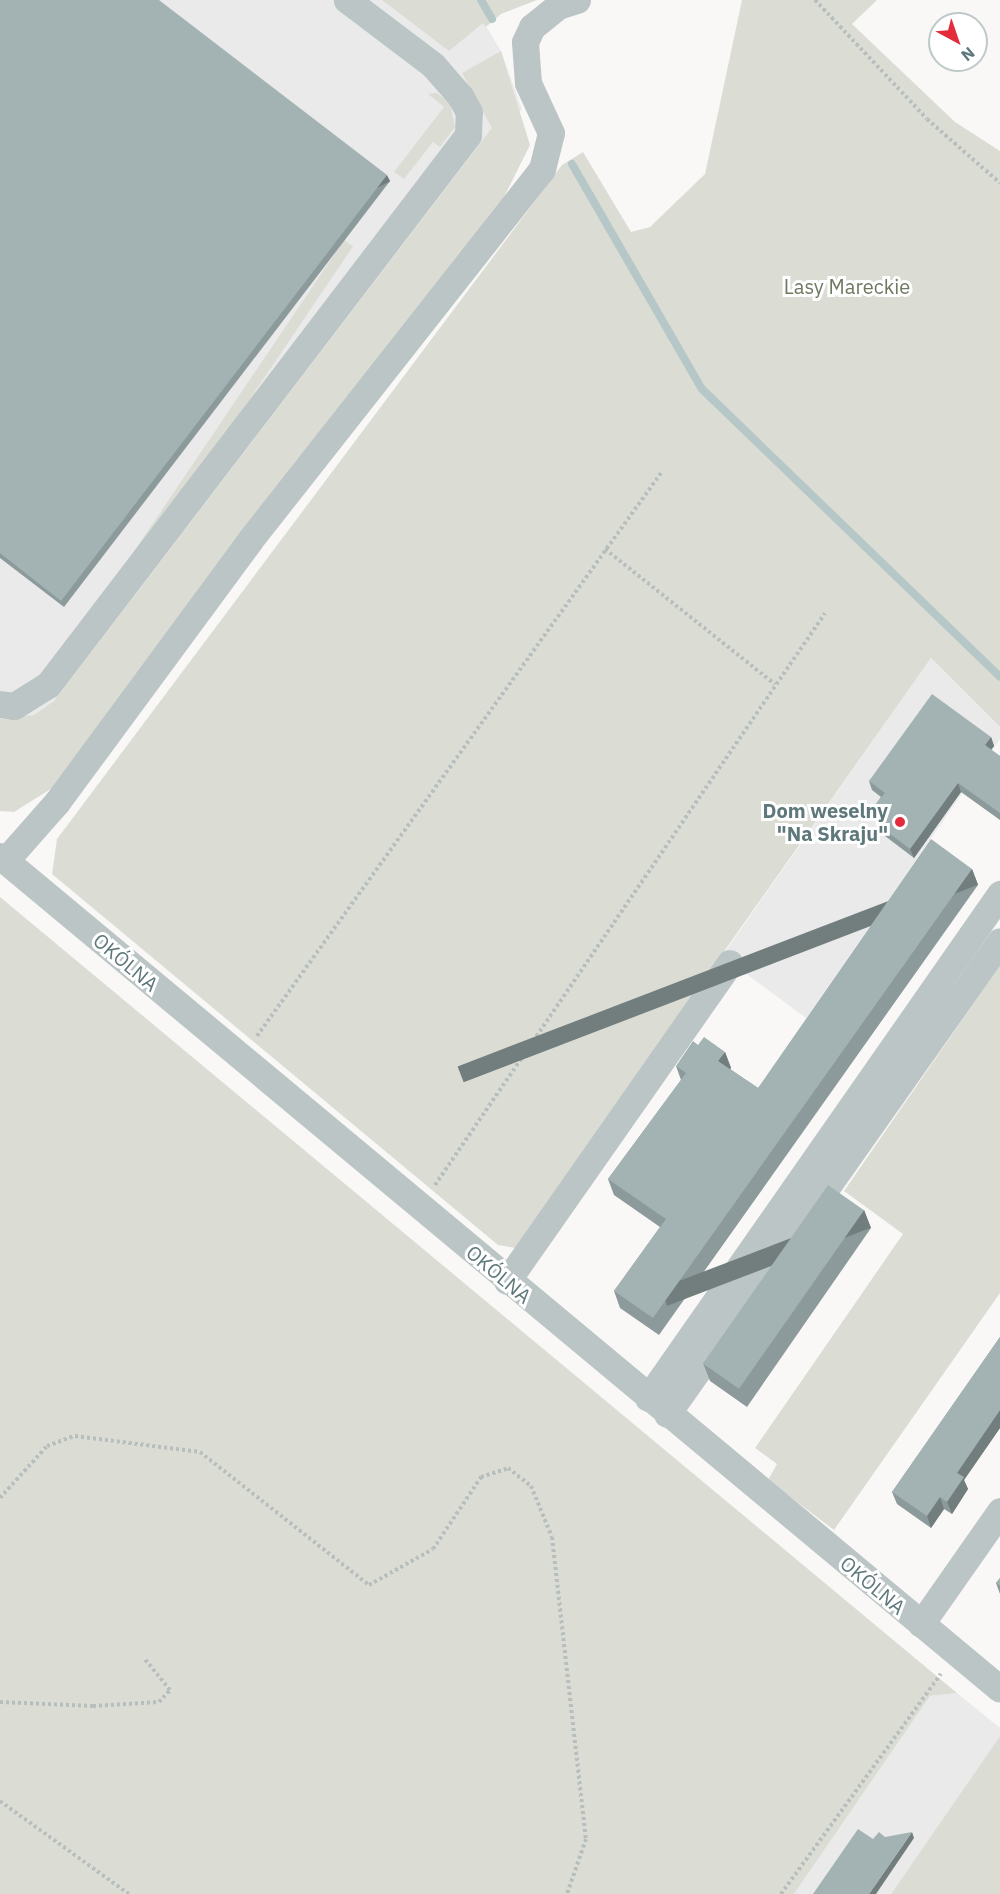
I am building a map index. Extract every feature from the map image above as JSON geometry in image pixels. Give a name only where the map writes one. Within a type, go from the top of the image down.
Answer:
[{"type":"street","points":[[0,704],[31,699],[48,685],[468,135],[469,112],[460,96],[433,65],[347,0]]},
{"type":"street","points":[[3,859],[57,802],[250,540],[542,169],[551,133],[523,63],[532,27],[558,6],[577,0]]},
{"type":"street","name":"OKÓLNA","points":[[3,859],[657,1406],[1000,1689]]},
{"type":"street","points":[[657,1406],[1000,894]]},
{"type":"street","points":[[657,1406],[1000,941]]},
{"type":"street","points":[[507,1281],[730,963]]},
{"type":"street","points":[[921,1624],[1000,1511]]},
{"type":"path","points":[[814,0],[927,119],[1000,183]]},
{"type":"path","points":[[241,1058],[661,474]]},
{"type":"path","points":[[605,549],[775,684]]},
{"type":"path","points":[[420,1206],[825,612]]},
{"type":"path","points":[[0,1498],[47,1446],[75,1436],[200,1452],[369,1585],[433,1549],[461,1514],[481,1477],[508,1468],[531,1486],[552,1537],[586,1839],[567,1894]]},
{"type":"path","points":[[781,1894],[921,1696],[959,1655]]},
{"type":"path","points":[[0,1702],[93,1706],[159,1702],[170,1690],[145,1659]]},
{"type":"path","points":[[0,1801],[129,1894]]},
{"type":"shaded area","points":[[0,0],[470,0],[501,51],[522,109],[0,810]]},
{"type":"shaded area","points":[[931,658],[1000,727],[1000,739],[806,1018],[722,956]]},
{"type":"shaded area","points":[[957,1693],[1000,1728],[1000,1736],[891,1894],[794,1894],[930,1696]]},
{"type":"green space","points":[[382,0],[537,0],[501,14],[486,27],[483,23],[449,51]]},
{"type":"green space","name":"Lasy Mareckie","points":[[742,0],[877,0],[852,24],[955,122],[1000,151],[1000,727],[931,658],[515,1248],[498,1245],[52,874],[57,839],[562,165],[583,152],[631,232],[650,227],[705,174]]},
{"type":"green space","points":[[501,51],[530,145],[501,203],[54,787],[14,812],[0,811],[0,719],[34,715],[54,701],[492,128],[462,73]]},
{"type":"green space","points":[[437,93],[450,103],[455,127],[440,147],[433,142],[404,179],[394,172],[444,107],[428,94]]},
{"type":"green space","points":[[344,240],[353,246],[95,629],[86,623]]},
{"type":"green space","points":[[0,897],[957,1693],[930,1696],[794,1894],[0,1894]]},
{"type":"green space","points":[[1000,965],[1000,1293],[834,1530],[768,1480],[777,1464],[755,1448],[903,1234],[844,1191]]},
{"type":"green space","points":[[1000,1736],[1000,1894],[891,1894]]},
{"type":"building","points":[[0,0],[159,0],[387,175],[61,601],[0,553]]},
{"type":"building","points":[[932,694],[991,737],[985,745],[1000,756],[1000,813],[958,783],[910,849],[881,827],[888,819],[873,808],[885,793],[869,781]]},
{"type":"building","points":[[931,839],[972,869],[653,1318],[614,1291],[666,1219],[608,1179],[686,1073],[676,1066],[693,1041],[698,1045],[704,1037],[725,1052],[718,1061],[758,1088]]},
{"type":"building","points":[[828,1185],[864,1210],[739,1389],[703,1364]]},
{"type":"building","points":[[1000,1337],[1000,1410],[957,1473],[964,1477],[947,1502],[940,1497],[927,1516],[892,1492]]},
{"type":"building","points":[[858,1829],[873,1839],[879,1832],[885,1837],[912,1832],[869,1894],[813,1894]]},
{"type":"waterway","points":[[481,0],[492,19]]},
{"type":"waterway","points":[[572,164],[702,389],[1000,677]]},
{"type":"place","name":"Dom weselny \"Na Skraju\"","points":[[900,822]]}]
